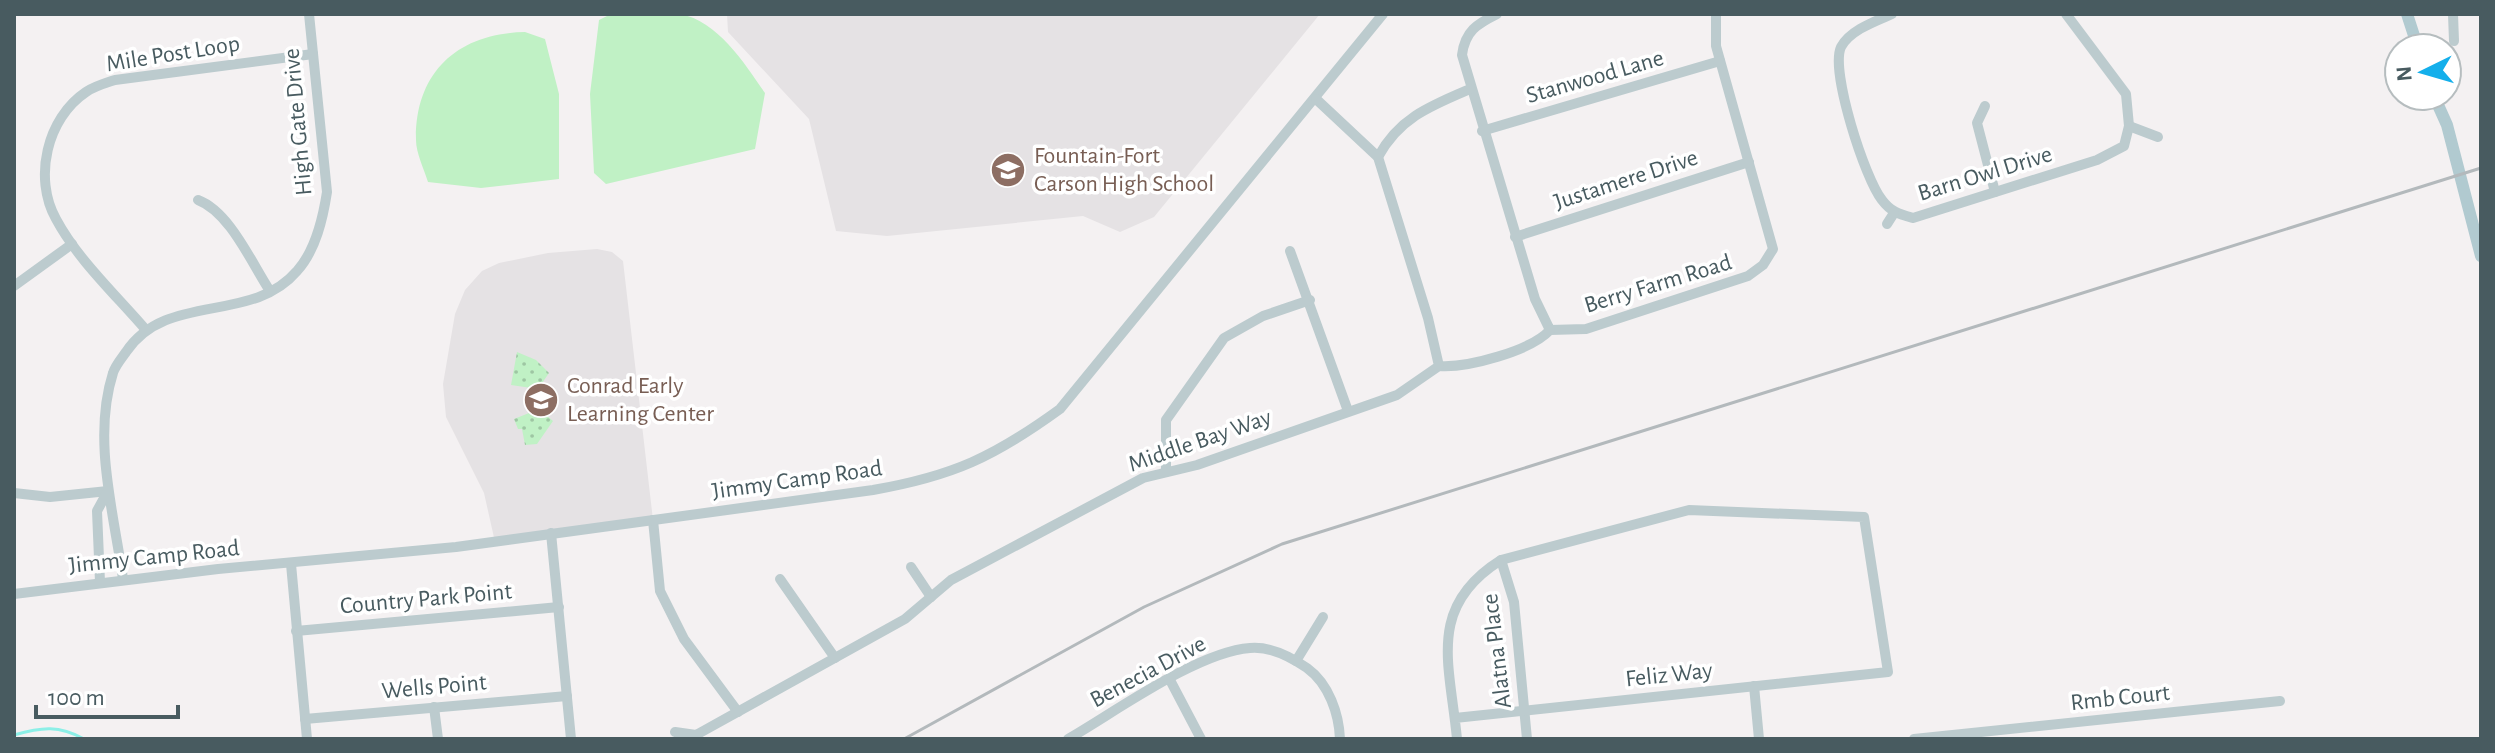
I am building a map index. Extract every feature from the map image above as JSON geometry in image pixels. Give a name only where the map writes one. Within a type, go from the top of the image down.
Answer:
[{"type":"main road","points":[[2438,112],[2447,125],[2481,256]]},
{"type":"street","name":"High Gate Drive","points":[[123,579],[108,491],[106,416],[113,371],[133,341],[170,316],[197,309],[238,306],[270,291],[297,272],[323,219],[327,192],[309,14]]},
{"type":"street","name":"Jimmy Camp Road","points":[[14,594],[653,520],[926,481],[969,466],[1010,445],[1060,409],[1383,14]]},
{"type":"street","points":[[1316,99],[1378,157],[1428,318],[1439,366],[1458,367],[1541,341],[1550,330],[1535,299],[1515,237],[1462,55],[1464,41],[1473,26],[1497,14]]},
{"type":"street","name":"Berry Farm Road","points":[[1550,330],[1586,329],[1748,276],[1763,265],[1773,249],[1771,232],[1720,61],[1713,20],[1716,14]]},
{"type":"street","name":"Barn Owl Drive","points":[[1892,14],[1862,27],[1842,46],[1838,69],[1861,154],[1879,197],[1894,213],[1913,218],[2097,160],[2124,146],[2129,126]]},
{"type":"street","points":[[2066,14],[2126,94],[2129,126],[2158,137]]},
{"type":"street","name":"Mile Post Loop","points":[[146,330],[72,244],[54,217],[44,182],[49,142],[63,115],[87,91],[115,80],[313,54]]},
{"type":"street","name":"Stanwood Lane","points":[[1482,131],[1720,61]]},
{"type":"street","points":[[1378,157],[1388,139],[1419,110],[1470,89]]},
{"type":"street","points":[[1985,106],[1977,123],[1995,192]]},
{"type":"street","name":"Justamere Drive","points":[[1515,237],[1749,162]]},
{"type":"street","points":[[198,200],[209,204],[233,233],[270,291]]},
{"type":"street","points":[[1887,224],[1894,213]]},
{"type":"street","points":[[14,286],[72,244]]},
{"type":"street","points":[[1290,251],[1348,411]]},
{"type":"street","points":[[1166,472],[1166,420],[1224,338],[1263,316],[1310,300]]},
{"type":"street","name":"Middle Bay Way","points":[[675,732],[696,735],[905,619],[951,580],[1129,485],[1197,465],[1397,395],[1439,366]]},
{"type":"street","points":[[14,493],[50,497],[108,491]]},
{"type":"street","points":[[100,582],[97,511],[108,491]]},
{"type":"street","name":"Feliz Way","points":[[1455,718],[1888,672],[1864,517],[1689,510],[1501,560]]},
{"type":"street","points":[[653,520],[660,591],[684,639],[738,712]]},
{"type":"street","points":[[551,533],[571,739]]},
{"type":"street","points":[[1457,739],[1449,625],[1459,596],[1479,574],[1501,560]]},
{"type":"street","name":"Alatna Place","points":[[1501,560],[1514,602],[1527,739]]},
{"type":"street","points":[[291,564],[307,739]]},
{"type":"street","points":[[911,567],[931,597]]},
{"type":"street","points":[[780,579],[835,658]]},
{"type":"street","name":"Country Park Point","points":[[296,631],[559,607]]},
{"type":"street","points":[[1296,661],[1323,617]]},
{"type":"street","name":"Benecia Drive","points":[[1068,739],[1209,658],[1250,648],[1270,649],[1313,673],[1330,696],[1339,722],[1340,739]]},
{"type":"street","points":[[1170,680],[1201,739]]},
{"type":"street","points":[[1754,686],[1759,739]]},
{"type":"street","name":"Wells Point","points":[[305,719],[567,696]]},
{"type":"street","name":"Rmb Court","points":[[1914,739],[2280,701]]},
{"type":"street","points":[[434,707],[438,739]]},
{"type":"shaded area","name":"Fountain-Fort Carson High School","points":[[727,14],[1320,14],[1154,217],[1120,232],[1083,216],[887,236],[836,231],[809,119],[728,32]]},
{"type":"shaded area","name":"Conrad Early Learning Center","points":[[597,249],[612,252],[623,261],[653,520],[495,542],[484,493],[446,417],[443,384],[455,314],[465,290],[482,271],[499,263],[548,253]]},
{"type":"green space","points":[[611,14],[680,14],[694,18],[718,34],[765,93],[755,149],[606,184],[594,173],[590,94],[599,20]]},
{"type":"green space","points":[[525,32],[545,39],[559,94],[559,179],[481,188],[428,182],[416,140],[423,95],[432,76],[461,49],[480,40]]},
{"type":"green space","points":[[517,352],[536,360],[549,373],[538,389],[511,385]]},
{"type":"green space","points":[[539,409],[553,421],[537,444],[525,445],[522,429],[518,429],[514,419]]},
{"type":"waterway","points":[[14,735],[50,729],[66,731],[84,739]]},
{"type":"railway","points":[[904,739],[1144,607],[1282,544],[2481,168]]},
{"type":"place","name":"Fountain-Fort Carson High School","points":[[1008,170]]},
{"type":"place","name":"Conrad Early Learning Center","points":[[541,400]]}]
